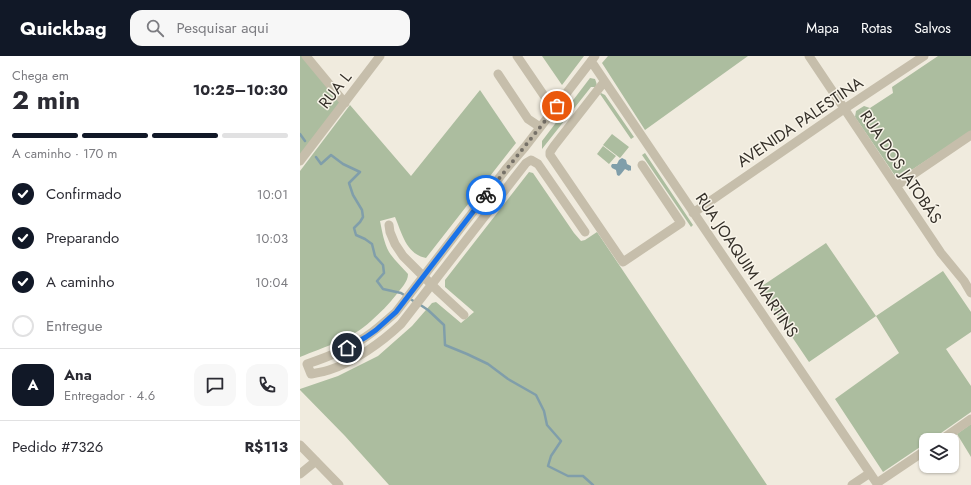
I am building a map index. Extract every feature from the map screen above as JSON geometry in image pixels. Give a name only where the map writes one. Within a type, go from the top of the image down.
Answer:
[{"type":"street","points":[[306,56],[344,103]]},
{"type":"street","name":"RUA L","points":[[300,161],[380,56]]},
{"type":"street","points":[[517,56],[547,100],[557,106]]},
{"type":"street","name":"RUA DOS JATOBÁS","points":[[809,56],[941,253],[967,278],[971,292]]},
{"type":"street","name":"AVENIDA PALESTINA","points":[[693,213],[924,56]]},
{"type":"street","points":[[586,232],[538,164],[531,160],[521,169],[422,298],[395,330],[365,352],[347,362],[329,370],[310,374],[307,364],[356,344],[376,330],[396,312],[593,59]]},
{"type":"street","name":"RUA JOAQUIM MARTINS","points":[[593,59],[604,82],[878,484]]},
{"type":"street","points":[[498,74],[528,119],[540,127]]},
{"type":"street","points":[[604,82],[554,146],[550,152],[550,155],[622,262],[681,223],[642,165]]},
{"type":"street","points":[[896,186],[971,135]]},
{"type":"street","points":[[389,224],[392,237],[398,250],[464,315]]},
{"type":"street","points":[[951,433],[971,419]]},
{"type":"street","points":[[300,445],[339,485]]},
{"type":"street","points":[[878,484],[919,455]]},
{"type":"street","points":[[300,474],[316,461]]},
{"type":"street","points":[[852,485],[870,473]]},
{"type":"green space","points":[[300,56],[305,56],[344,100],[300,159]]},
{"type":"green space","points":[[542,56],[584,56],[562,85]]},
{"type":"green space","points":[[608,56],[748,56],[645,130],[602,63]]},
{"type":"green space","points":[[938,56],[971,56],[971,131],[901,177],[896,177],[855,117],[856,111],[864,106],[870,108],[893,93],[892,87]]},
{"type":"green space","points":[[590,78],[595,79],[596,86],[591,87],[542,149],[542,141]]},
{"type":"green space","points":[[480,90],[516,143],[426,258],[419,256],[409,247],[395,217],[380,221],[384,241],[389,252],[408,274],[406,282],[374,318],[355,333],[347,338],[300,357],[300,171],[350,105],[411,176]]},
{"type":"green space","points":[[600,94],[605,95],[634,137],[631,139]]},
{"type":"green space","points":[[612,134],[629,147],[620,158],[603,145]]},
{"type":"green space","points":[[603,146],[616,156],[609,164],[597,154]]},
{"type":"green space","points":[[645,153],[693,225],[691,227],[642,155]]},
{"type":"green space","points":[[529,172],[533,173],[581,241],[597,232],[767,485],[389,485],[345,436],[300,390],[338,376],[378,356],[412,326],[432,303],[436,302],[461,323],[474,312],[445,287],[445,280]]},
{"type":"green space","points":[[826,243],[876,316],[809,362],[759,288]]},
{"type":"green space","points":[[943,271],[971,312],[971,332],[946,349],[971,386],[971,412],[941,433],[919,433],[919,448],[883,472],[835,399],[899,353],[876,316]]},
{"type":"green space","points":[[971,424],[971,457],[959,437],[958,433]]},
{"type":"water","points":[[622,158],[631,166],[631,171],[625,169],[619,176],[617,175],[616,170],[611,166],[612,164],[617,164]]},
{"type":"waterway","points":[[300,134],[305,141]]},
{"type":"waterway","points":[[316,157],[321,164],[331,155],[343,164],[360,172],[349,183],[353,195],[362,210],[363,217],[354,228],[356,235],[372,244],[375,256],[383,265],[384,273],[377,281],[383,289],[401,293],[415,302]]},
{"type":"waterway","points":[[419,304],[444,325],[445,345],[488,364],[508,379],[536,395],[544,411],[547,425],[561,441],[551,456],[548,466],[568,476],[583,476],[593,485]]},
{"type":"way so far","points":[[486,195],[557,106]]},
{"type":"route","points":[[347,348],[356,344],[376,330],[396,312],[486,195]]}]
